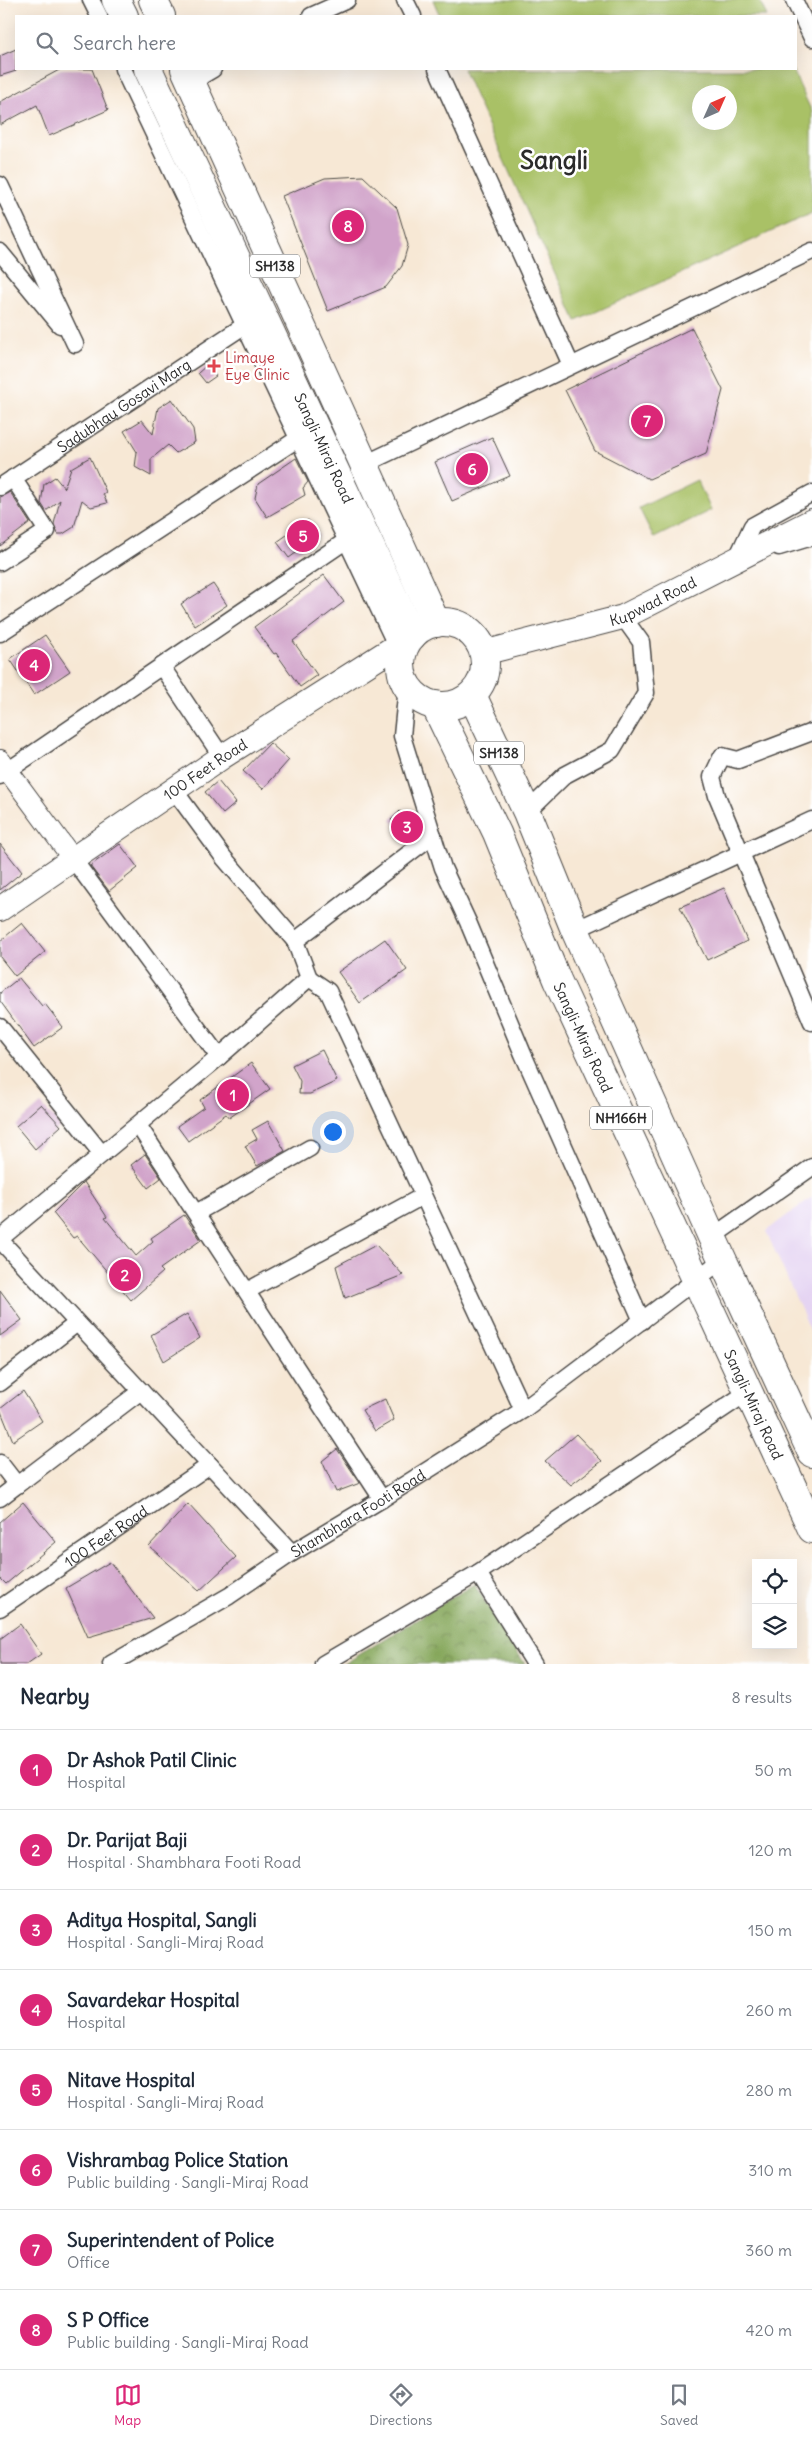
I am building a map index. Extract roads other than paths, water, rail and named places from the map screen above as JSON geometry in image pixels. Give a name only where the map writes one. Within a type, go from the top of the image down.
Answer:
[{"type":"highway","points":[[116,0],[124,15]]},
{"type":"highway","points":[[153,0],[160,15]]},
{"type":"highway","name":"Sangli-Miraj Road","points":[[148,70],[404,641]]},
{"type":"highway","name":"Sangli-Miraj Road","points":[[196,73],[364,464],[436,623]]},
{"type":"highway","points":[[436,623],[450,623],[463,628],[474,636],[482,653],[485,662],[483,676],[472,694],[455,704],[435,705],[416,697],[407,686],[402,674],[401,660],[404,641],[422,627],[436,623]]},
{"type":"highway","name":"SH138","points":[[472,694],[527,812],[575,930],[717,1248],[812,1453]]},
{"type":"highway","name":"Sangli-Miraj Road","points":[[435,705],[497,833],[557,980],[812,1529]]},
{"type":"main road","name":"Kupwad Road","points":[[482,653],[623,617],[812,521]]},
{"type":"main road","name":"100 Feet Road","points":[[0,909],[222,757],[404,641]]},
{"type":"street","points":[[91,0],[98,15]]},
{"type":"street","points":[[313,15],[347,0]]},
{"type":"street","points":[[406,0],[413,15]]},
{"type":"street","points":[[794,0],[812,38]]},
{"type":"street","points":[[123,70],[347,540],[404,641]]},
{"type":"street","points":[[437,70],[572,365]]},
{"type":"street","points":[[0,185],[75,344],[0,252]]},
{"type":"street","points":[[364,464],[812,251]]},
{"type":"street","name":"Sadubhau Gosavi Marg","points":[[7,482],[245,325]]},
{"type":"street","points":[[0,633],[299,438]]},
{"type":"street","points":[[0,562],[47,531],[7,482]]},
{"type":"street","points":[[736,560],[752,526],[812,494]]},
{"type":"street","points":[[736,560],[812,537]]},
{"type":"street","points":[[219,1058],[73,859],[3,769],[162,667],[347,540]]},
{"type":"street","points":[[527,812],[565,775],[612,750],[646,693],[641,642],[623,617]]},
{"type":"street","points":[[162,667],[222,757]]},
{"type":"street","points":[[407,686],[402,736],[443,868],[468,922],[522,1054],[642,1321]]},
{"type":"street","points":[[812,732],[738,760],[722,756],[712,777],[717,796],[739,854],[806,992],[812,1022]]},
{"type":"street","points":[[174,790],[224,858],[295,941],[309,978],[328,991],[523,1410]]},
{"type":"street","points":[[575,930],[812,820]]},
{"type":"street","points":[[295,941],[433,835]]},
{"type":"street","points":[[0,1240],[219,1058],[309,978]]},
{"type":"street","points":[[0,1027],[102,1154]]},
{"type":"street","points":[[138,1125],[382,1499]]},
{"type":"street","points":[[196,1213],[310,1148]]},
{"type":"street","name":"Shambhara Footi Road","points":[[0,1240],[292,1553],[523,1410],[696,1280],[717,1248],[812,1167]]},
{"type":"street","points":[[247,1291],[424,1196]]},
{"type":"street","points":[[0,1383],[77,1323]]},
{"type":"street","points":[[0,1498],[141,1392]]},
{"type":"street","points":[[323,1664],[478,1572],[748,1392]]},
{"type":"street","points":[[0,1463],[17,1485]]},
{"type":"street","name":"100 Feet Road","points":[[0,1608],[210,1465]]},
{"type":"street","points":[[111,1664],[230,1596],[292,1553]]},
{"type":"street","points":[[478,1572],[536,1664]]},
{"type":"place","name":"S P Office","points":[[348,226]]},
{"type":"place","name":"Limaye Eye Clinic","points":[[214,366]]},
{"type":"place","name":"Superintendent of Police","points":[[647,421]]},
{"type":"place","name":"Vishrambag Police Station","points":[[472,469]]},
{"type":"place","name":"Nitave Hospital","points":[[303,536]]},
{"type":"place","name":"Savardekar Hospital","points":[[34,665]]},
{"type":"place","name":"Aditya Hospital, Sangli","points":[[407,827]]},
{"type":"place","name":"Dr Ashok Patil Clinic","points":[[233,1095]]},
{"type":"place","name":"Dr. Parijat Baji","points":[[125,1275]]},
{"type":"district","name":"Sangli","points":[[554,160]]}]
